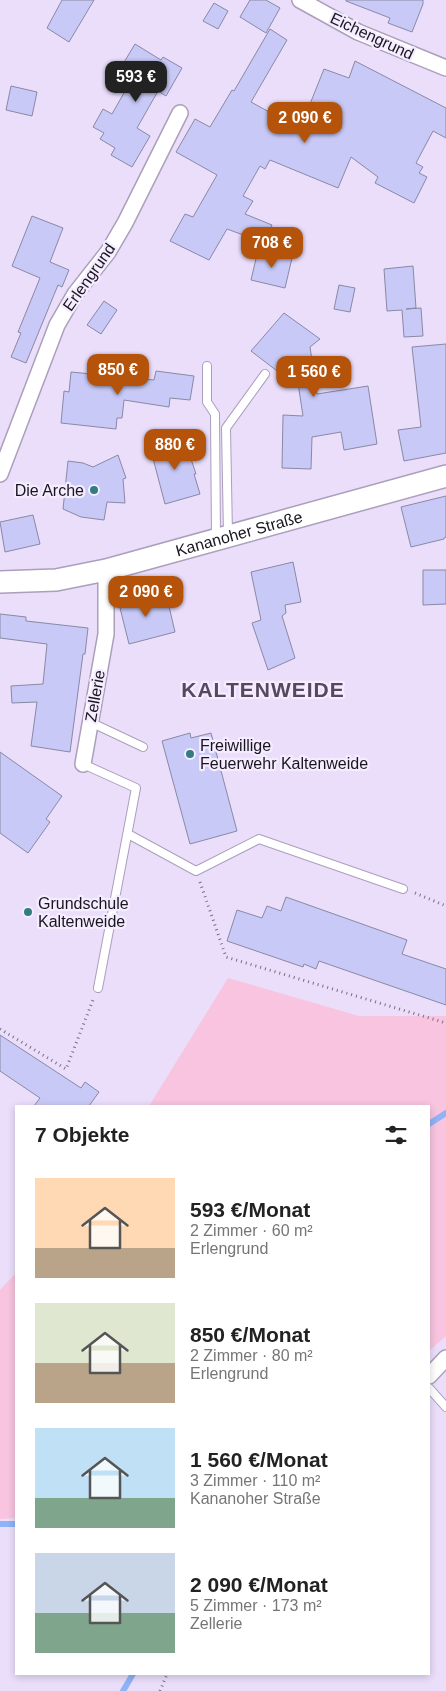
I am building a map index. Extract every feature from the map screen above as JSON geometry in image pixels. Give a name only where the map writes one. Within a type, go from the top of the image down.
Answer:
[{"type":"street","name":"Eichengrund","points":[[300,0],[358,32],[446,68]]},
{"type":"street","name":"Erlengrund","points":[[0,474],[57,325],[75,294],[108,252],[125,224],[180,113]]},
{"type":"street","name":"Kananoher Straße","points":[[0,582],[56,580],[106,570],[446,476]]},
{"type":"street","name":"Zellerie","points":[[83,764],[106,634],[106,570]]},
{"type":"street","points":[[430,1375],[446,1358]]},
{"type":"lane","points":[[207,366],[207,402],[215,414],[222,538]]},
{"type":"lane","points":[[222,538],[226,428],[265,374]]},
{"type":"lane","points":[[90,722],[143,746]]},
{"type":"lane","name":"Zellerie","points":[[83,764],[136,788],[128,834]]},
{"type":"lane","points":[[98,988],[128,834],[196,871],[259,839],[403,889]]},
{"type":"lane","points":[[430,1389],[446,1407]]},
{"type":"path","points":[[196,871],[226,957],[446,1023]]},
{"type":"path","points":[[403,889],[446,906]]},
{"type":"path","points":[[0,1029],[66,1069],[98,988]]},
{"type":"path","points":[[160,1691],[167,1675]]},
{"type":"shaded area","points":[[228,978],[359,1016],[446,1016],[446,1336],[430,1350],[430,1105],[150,1105]]},
{"type":"shaded area","points":[[15,1274],[15,1518],[0,1519],[0,1290]]},
{"type":"building","points":[[62,0],[94,0],[69,42],[47,28]]},
{"type":"building","points":[[250,0],[266,0],[280,8],[266,33],[240,17]]},
{"type":"building","points":[[346,0],[423,0],[423,4],[412,32],[388,23],[390,18]]},
{"type":"building","points":[[214,3],[228,11],[218,29],[203,21]]},
{"type":"building","points":[[270,29],[287,40],[251,102],[300,129],[324,69],[349,78],[355,61],[446,108],[446,138],[433,131],[416,163],[423,167],[419,173],[427,177],[414,203],[375,183],[378,177],[351,157],[338,188],[270,160],[265,169],[260,166],[243,196],[253,201],[245,214],[272,225],[265,243],[227,229],[209,260],[170,241],[185,214],[193,217],[217,175],[176,152],[195,119],[210,127],[232,90],[234,91]]},
{"type":"building","points":[[135,44],[161,60],[163,57],[182,68],[166,96],[158,91],[137,128],[150,136],[132,167],[111,155],[115,148],[100,139],[104,133],[93,127],[103,109],[112,114],[133,77],[120,69]]},
{"type":"building","points":[[11,86],[37,92],[32,116],[6,110]]},
{"type":"building","points":[[32,216],[63,228],[50,262],[69,270],[62,287],[58,285],[26,363],[11,357],[21,333],[18,332],[40,278],[12,266]]},
{"type":"building","points":[[258,250],[292,258],[285,288],[251,280]]},
{"type":"building","points":[[413,266],[416,308],[406,309],[421,308],[423,336],[404,337],[402,310],[387,311],[384,269]]},
{"type":"building","points":[[339,285],[355,288],[350,312],[334,309]]},
{"type":"building","points":[[104,301],[117,310],[101,334],[87,325]]},
{"type":"building","points":[[284,313],[320,339],[310,347],[317,394],[368,386],[377,444],[344,450],[341,432],[312,437],[311,469],[282,468],[283,415],[303,416],[294,357],[281,374],[251,351]]},
{"type":"building","points":[[446,344],[446,453],[404,461],[398,430],[421,427],[412,347]]},
{"type":"building","points":[[156,371],[194,376],[190,400],[170,398],[169,407],[124,400],[122,418],[117,418],[116,429],[61,423],[64,391],[69,392],[71,372],[154,380]]},
{"type":"building","points":[[184,438],[196,474],[194,474],[200,494],[165,504],[150,447]]},
{"type":"building","name":"Die Arche","points":[[118,455],[126,478],[123,479],[125,503],[107,502],[104,520],[81,517],[63,509],[68,461],[83,463],[93,467]]},
{"type":"building","points":[[446,496],[446,537],[411,547],[401,507]]},
{"type":"building","points":[[33,515],[40,544],[5,552],[0,522]]},
{"type":"building","points":[[293,562],[301,602],[285,605],[286,613],[282,616],[295,658],[268,670],[252,623],[261,620],[251,572]]},
{"type":"building","points":[[423,570],[446,570],[446,604],[423,605]]},
{"type":"building","points":[[153,591],[156,605],[168,602],[175,632],[129,644],[120,608],[128,606],[126,598]]},
{"type":"building","points":[[0,614],[26,617],[26,621],[88,628],[70,752],[31,746],[37,702],[12,703],[11,686],[43,684],[47,644],[0,638]]},
{"type":"building","points":[[190,733],[191,738],[211,733],[237,831],[190,844],[162,741]]},
{"type":"building","points":[[0,752],[62,796],[46,819],[50,822],[28,853],[0,833]]},
{"type":"building","points":[[286,897],[407,940],[402,954],[446,969],[446,1005],[319,961],[316,969],[304,964],[303,967],[227,941],[237,910],[262,918],[267,906],[281,911]]},
{"type":"building","points":[[0,1035],[81,1088],[85,1082],[99,1092],[90,1105],[35,1105],[40,1098],[0,1071]]},
{"type":"waterway","points":[[430,1123],[446,1113]]},
{"type":"waterway","points":[[0,1524],[15,1524]]},
{"type":"waterway","points":[[123,1691],[132,1675]]},
{"type":"place","name":"Die Arche","points":[[94,490]]},
{"type":"place","name":"Freiwillige Feuerwehr Kaltenweide","points":[[190,754]]},
{"type":"place","name":"Grundschule Kaltenweide","points":[[28,912]]},
{"type":"district","name":"KALTENWEIDE","points":[[263,689]]}]
